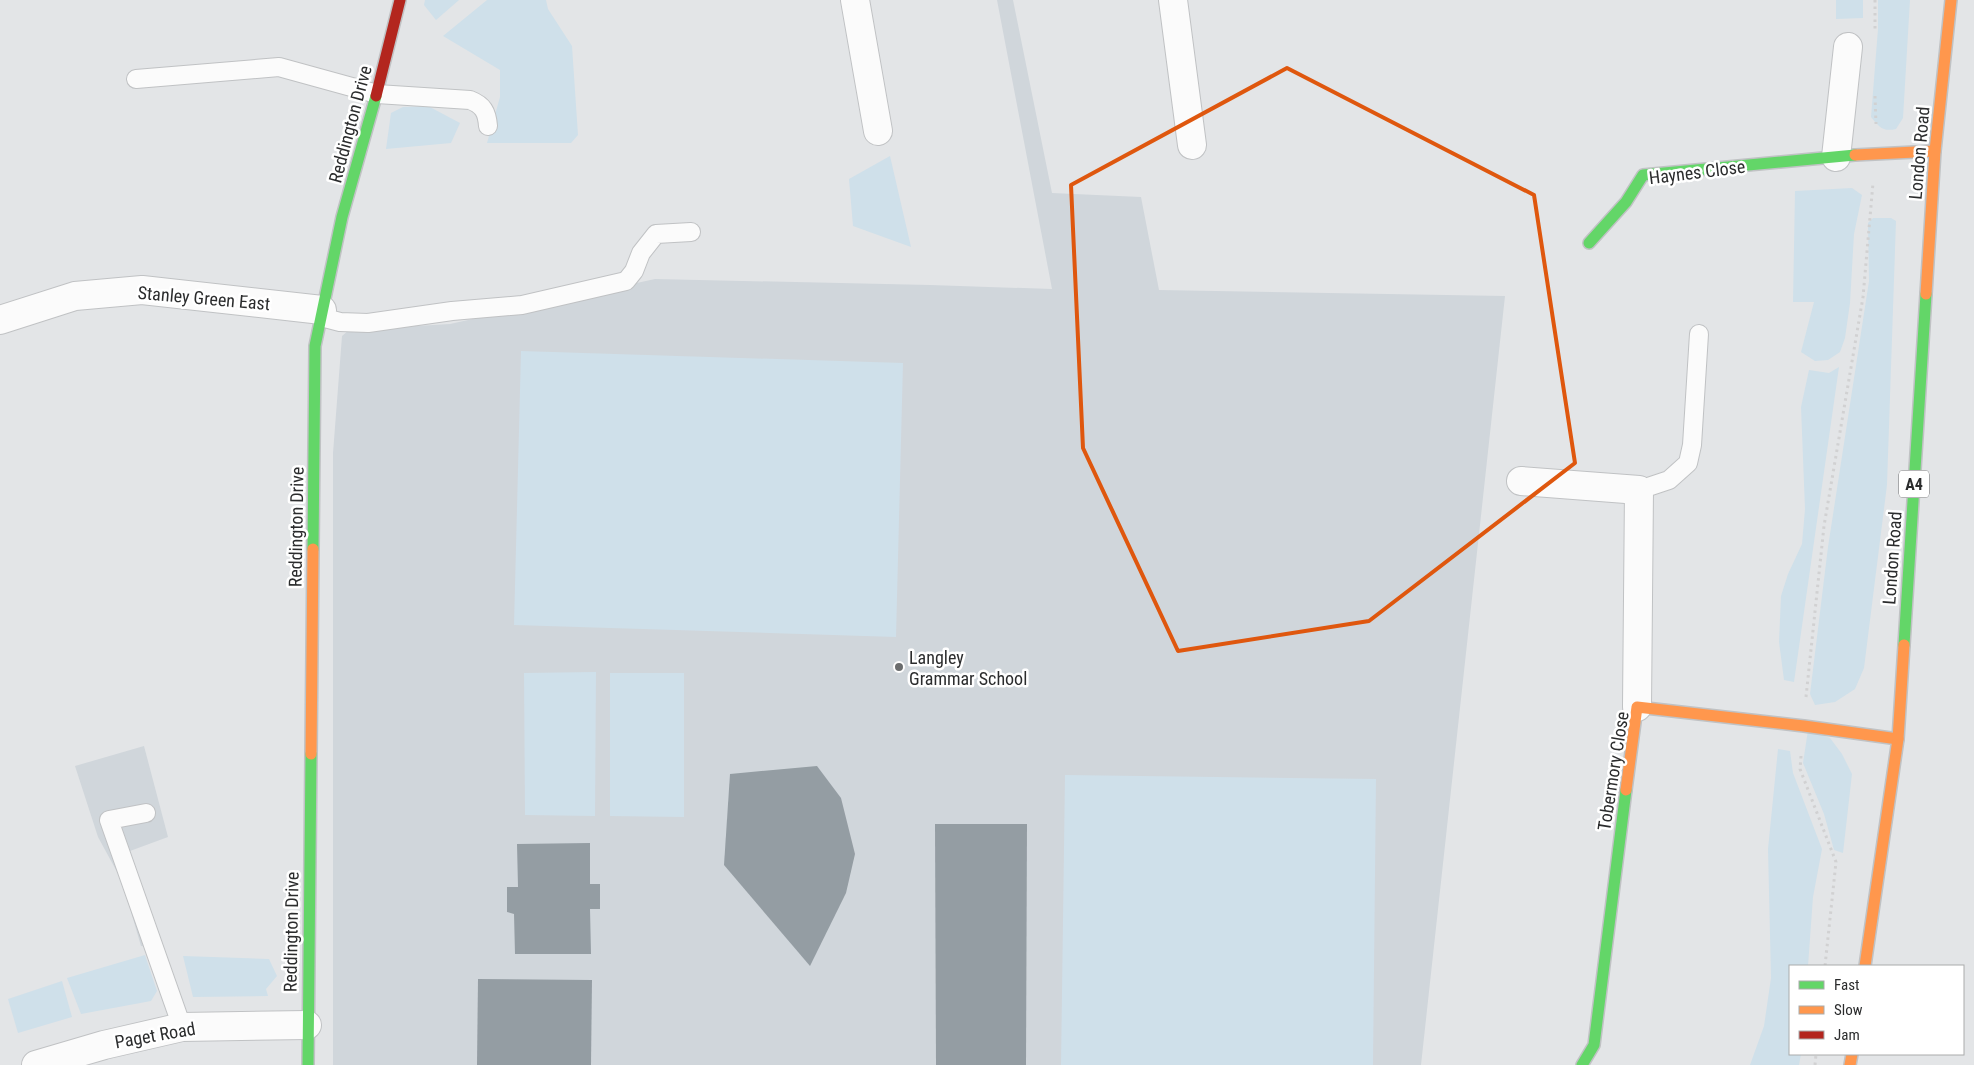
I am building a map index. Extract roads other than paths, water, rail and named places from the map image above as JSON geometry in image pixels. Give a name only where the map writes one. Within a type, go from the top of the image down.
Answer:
[{"type":"street","name":"Reddington Drive","points":[[308,1065],[316,346],[342,217],[377,94],[400,0]]},
{"type":"street","points":[[855,0],[878,131]]},
{"type":"street","points":[[1173,0],[1192,146]]},
{"type":"street","name":"London Road","points":[[1865,965],[1898,739],[1935,151],[1951,0]]},
{"type":"street","points":[[1836,157],[1848,48]]},
{"type":"street","name":"Haynes Close","points":[[1589,243],[1626,202],[1644,176],[1876,153],[1935,151]]},
{"type":"street","name":"Stanley Green East","points":[[0,320],[75,296],[142,290],[322,314]]},
{"type":"street","points":[[1521,481],[1639,490],[1637,707]]},
{"type":"street","name":"Tobermory Close","points":[[1582,1065],[1594,1045],[1637,707],[1898,739]]},
{"type":"street","name":"Paget Road","points":[[36,1065],[104,1044],[182,1026],[307,1025]]},
{"type":"lane","points":[[136,79],[279,67],[377,94],[470,100],[479,103],[486,110],[488,126]]},
{"type":"lane","points":[[322,314],[340,322],[368,323],[452,311],[522,306],[626,281],[634,271],[641,253],[656,234],[691,232]]},
{"type":"lane","points":[[1639,490],[1669,480],[1688,463],[1692,445],[1699,334]]},
{"type":"lane","points":[[146,813],[110,820],[182,1026]]},
{"type":"place","name":"Langley Grammar School","points":[[899,667]]}]
